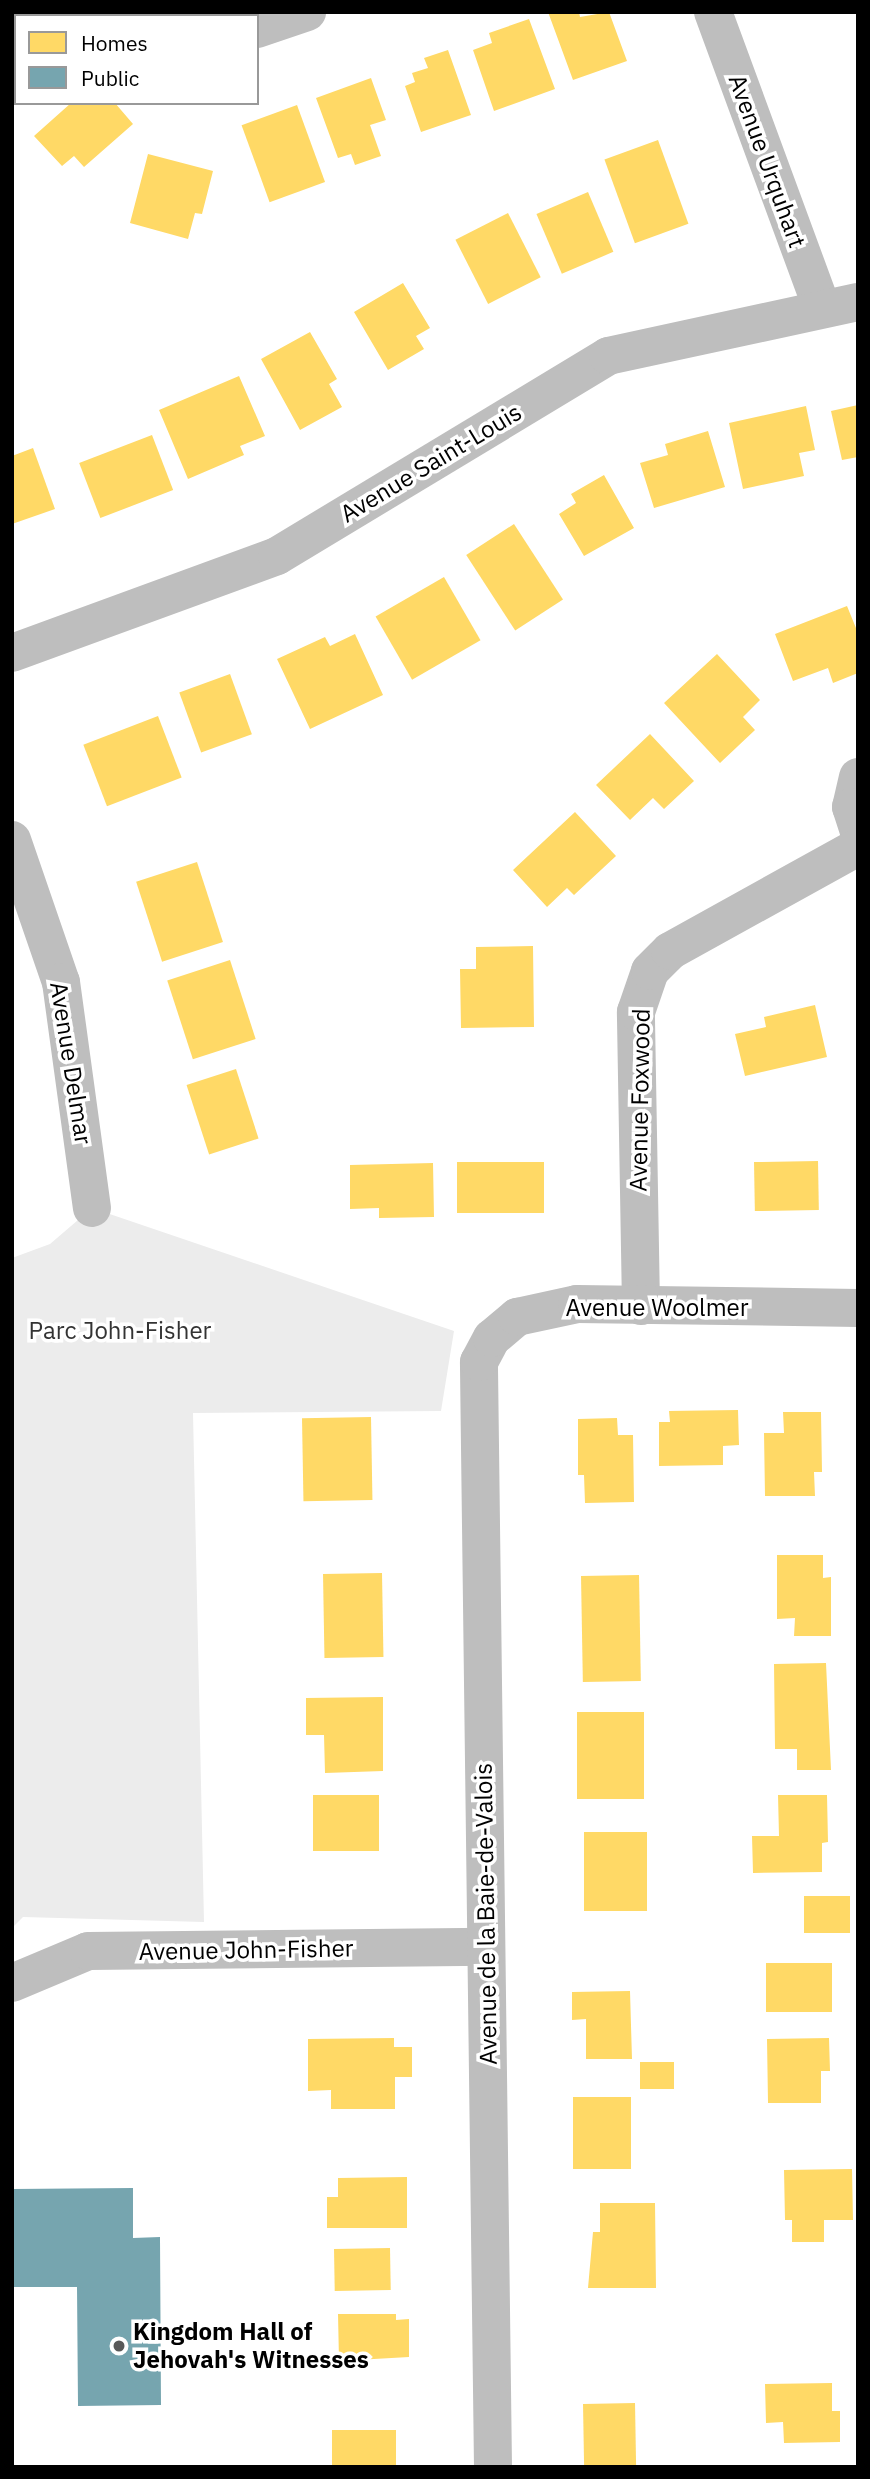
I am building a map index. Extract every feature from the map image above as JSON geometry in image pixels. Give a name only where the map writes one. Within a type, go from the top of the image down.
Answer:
[{"type":"street","points":[[259,28],[307,12]]},
{"type":"street","name":"Avenue Urquhart","points":[[713,12],[840,305]]},
{"type":"street","name":"Avenue Saint-Louis","points":[[12,653],[277,556],[608,356],[840,305]]},
{"type":"street","points":[[858,777],[851,807],[858,829]]},
{"type":"street","name":"Avenue Delmar","points":[[12,841],[61,982],[92,1209]]},
{"type":"street","name":"Avenue Foxwood","points":[[641,1306],[636,1012],[650,971],[670,951],[858,847]]},
{"type":"street","name":"Avenue Woolmer","points":[[479,1362],[492,1338],[517,1317],[578,1304],[858,1308]]},
{"type":"street","name":"Avenue de la Baie-de-Valois","points":[[479,1362],[493,2467]]},
{"type":"street","name":"Avenue John-Fisher","points":[[12,1983],[88,1951],[486,1947]]},
{"type":"green space","name":"Parc John-Fisher","points":[[92,1208],[454,1331],[441,1411],[193,1413],[204,1922],[23,1917],[12,1928],[12,1258],[50,1244]]},
{"type":"building: Homes","points":[[12,12],[77,14],[14,14],[14,37]]},
{"type":"building: Homes","points":[[548,12],[579,12],[580,17],[609,12],[627,61],[573,80]]},
{"type":"building: Homes","points":[[529,19],[555,89],[494,111],[473,50],[492,43],[489,33]]},
{"type":"building: Homes","points":[[448,50],[471,115],[421,132],[405,86],[415,82],[412,73],[428,68],[424,58]]},
{"type":"building: Homes","points":[[371,78],[386,120],[370,125],[381,156],[355,165],[351,154],[338,158],[316,98]]},
{"type":"building: Homes","points":[[69,105],[117,105],[133,124],[84,167],[74,156],[62,166],[34,136]]},
{"type":"building: Homes","points":[[297,105],[325,182],[270,202],[242,125]]},
{"type":"building: Homes","points":[[658,140],[688,224],[635,243],[604,159]]},
{"type":"building: Homes","points":[[148,154],[213,171],[202,214],[195,213],[188,239],[130,223]]},
{"type":"building: Homes","points":[[588,192],[613,252],[562,274],[536,214]]},
{"type":"building: Homes","points":[[508,213],[541,277],[488,304],[455,240]]},
{"type":"building: Homes","points":[[403,283],[430,328],[416,336],[424,349],[388,370],[354,312]]},
{"type":"building: Homes","points":[[310,332],[337,379],[329,384],[342,407],[300,430],[261,359]]},
{"type":"building: Homes","points":[[239,376],[265,436],[240,446],[244,455],[188,479],[159,410]]},
{"type":"building: Homes","points":[[858,405],[858,457],[842,460],[831,411]]},
{"type":"building: Homes","points":[[806,406],[815,450],[799,453],[804,476],[743,489],[729,423]]},
{"type":"building: Homes","points":[[708,431],[725,487],[654,508],[640,463],[668,455],[665,444]]},
{"type":"building: Homes","points":[[152,435],[173,490],[100,518],[79,463]]},
{"type":"building: Homes","points":[[33,448],[55,509],[12,524],[12,456]]},
{"type":"building: Homes","points":[[604,475],[634,528],[584,556],[559,514],[576,503],[571,494]]},
{"type":"building: Homes","points":[[514,524],[563,599],[515,631],[466,555]]},
{"type":"building: Homes","points":[[444,577],[480,640],[412,680],[376,616]]},
{"type":"building: Homes","points":[[847,606],[858,633],[858,673],[833,683],[828,668],[793,681],[775,634]]},
{"type":"building: Homes","points":[[355,634],[383,695],[310,729],[277,659],[325,637],[330,646]]},
{"type":"building: Homes","points":[[717,654],[760,700],[743,717],[755,730],[720,763],[664,703]]},
{"type":"building: Homes","points":[[230,674],[252,734],[201,753],[179,692]]},
{"type":"building: Homes","points":[[158,716],[182,778],[107,806],[83,745]]},
{"type":"building: Homes","points":[[650,734],[694,781],[664,809],[653,798],[630,820],[596,785]]},
{"type":"building: Homes","points":[[575,812],[616,856],[574,895],[567,888],[547,907],[513,870]]},
{"type":"building: Homes","points":[[197,862],[223,942],[162,962],[136,882]]},
{"type":"building: Homes","points":[[533,946],[534,1027],[461,1028],[460,969],[476,969],[476,947]]},
{"type":"building: Homes","points":[[230,960],[256,1039],[193,1059],[167,980]]},
{"type":"building: Homes","points":[[815,1005],[827,1057],[745,1076],[735,1034],[766,1027],[764,1017]]},
{"type":"building: Homes","points":[[236,1069],[259,1138],[209,1154],[187,1085]]},
{"type":"building: Homes","points":[[818,1161],[819,1210],[755,1211],[754,1162]]},
{"type":"building: Homes","points":[[457,1162],[544,1162],[544,1213],[457,1213]]},
{"type":"building: Homes","points":[[433,1163],[434,1217],[379,1218],[379,1208],[350,1209],[350,1165]]},
{"type":"building: Homes","points":[[738,1410],[739,1445],[723,1446],[723,1465],[659,1466],[659,1422],[670,1422],[669,1411]]},
{"type":"building: Homes","points":[[783,1412],[821,1412],[822,1472],[814,1472],[815,1496],[765,1496],[764,1433],[784,1433]]},
{"type":"building: Homes","points":[[371,1417],[372,1500],[303,1501],[302,1418]]},
{"type":"building: Homes","points":[[617,1418],[618,1435],[633,1435],[634,1502],[585,1503],[584,1475],[578,1475],[578,1419]]},
{"type":"building: Homes","points":[[777,1555],[823,1555],[823,1578],[831,1577],[831,1636],[794,1636],[795,1618],[777,1619]]},
{"type":"building: Homes","points":[[382,1573],[383,1657],[324,1658],[323,1574]]},
{"type":"building: Homes","points":[[639,1575],[641,1681],[583,1682],[581,1576]]},
{"type":"building: Homes","points":[[826,1663],[831,1770],[797,1770],[797,1749],[775,1749],[774,1664]]},
{"type":"building: Homes","points":[[383,1697],[383,1771],[325,1773],[324,1735],[306,1735],[306,1698]]},
{"type":"building: Homes","points":[[577,1712],[644,1712],[644,1799],[577,1799]]},
{"type":"building: Homes","points":[[313,1795],[379,1795],[379,1851],[313,1851]]},
{"type":"building: Homes","points":[[778,1795],[827,1795],[828,1842],[822,1843],[822,1872],[753,1873],[752,1836],[779,1836]]},
{"type":"building: Homes","points":[[584,1832],[647,1832],[647,1911],[584,1911]]},
{"type":"building: Homes","points":[[804,1896],[850,1896],[850,1933],[804,1933]]},
{"type":"building: Homes","points":[[766,1963],[832,1963],[832,2012],[766,2012]]},
{"type":"building: Homes","points":[[630,1991],[632,2059],[586,2059],[586,2019],[572,2020],[572,1992]]},
{"type":"building: Homes","points":[[394,2038],[394,2047],[412,2047],[412,2077],[395,2077],[395,2109],[331,2109],[331,2090],[308,2091],[308,2039]]},
{"type":"building: Homes","points":[[829,2038],[830,2071],[821,2071],[821,2103],[768,2103],[767,2039]]},
{"type":"building: Homes","points":[[640,2062],[674,2062],[674,2089],[640,2089]]},
{"type":"building: Homes","points":[[573,2097],[631,2097],[631,2169],[573,2169]]},
{"type":"building: Homes","points":[[852,2169],[853,2220],[824,2220],[824,2242],[792,2242],[792,2220],[785,2220],[784,2170]]},
{"type":"building: Homes","points":[[407,2177],[407,2228],[327,2228],[327,2197],[338,2197],[338,2178]]},
{"type":"building: Homes","points":[[600,2203],[655,2203],[656,2288],[588,2288],[593,2232],[600,2232]]},
{"type":"building: Homes","points":[[390,2248],[391,2290],[335,2291],[334,2249]]},
{"type":"building: Homes","points":[[338,2314],[396,2314],[396,2320],[409,2319],[409,2357],[339,2361]]},
{"type":"building: Homes","points":[[832,2383],[832,2411],[840,2411],[840,2442],[784,2443],[783,2422],[766,2423],[765,2384]]},
{"type":"building: Homes","points":[[635,2403],[636,2465],[584,2466],[583,2404]]},
{"type":"building: Homes","points":[[332,2430],[396,2430],[396,2467],[332,2467]]},
{"type":"building: Public","name":"Kingdom Hall of Jehovah's Witnesses","points":[[133,2188],[133,2238],[160,2237],[161,2405],[78,2406],[77,2287],[12,2287],[12,2189]]},
{"type":"place","name":"Kingdom Hall of Jehovah's Witnesses","points":[[119,2346]]}]
